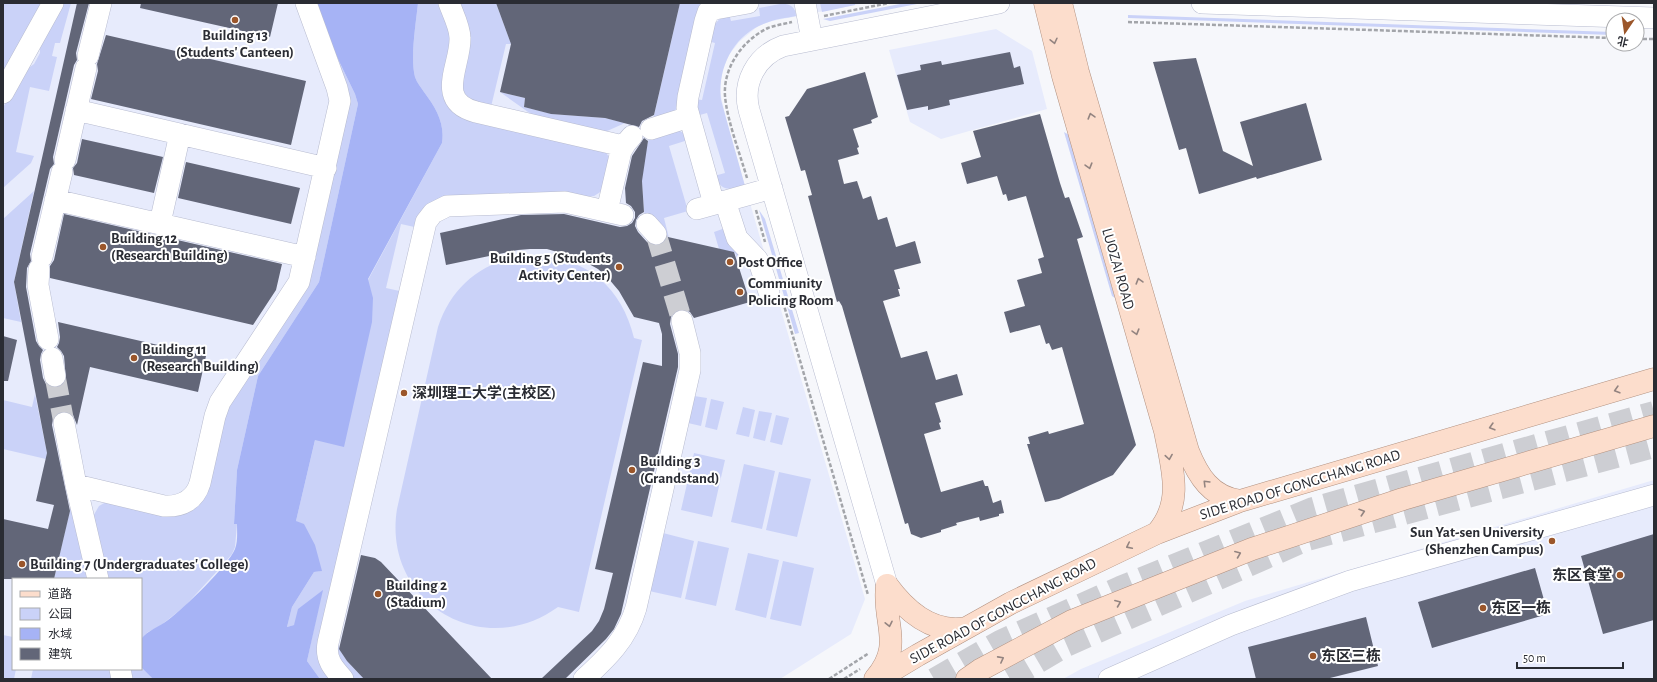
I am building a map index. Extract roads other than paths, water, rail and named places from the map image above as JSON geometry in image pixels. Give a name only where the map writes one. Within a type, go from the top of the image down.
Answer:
[{"type":"main road","name":"LUOZAI ROAD","points":[[1045,3],[1063,76],[1165,431],[1174,492],[1169,517],[1157,533]]},
{"type":"main road","name":"LUOZAI ROAD","points":[[1061,3],[1078,72],[1188,451],[1194,466],[1202,479],[1208,485],[1221,495],[1240,501]]},
{"type":"main road","name":"SIDE ROAD OF GONGCHANG ROAD","points":[[878,679],[1011,604],[1157,533],[1240,501],[1654,379]]},
{"type":"main road","points":[[967,679],[980,670],[1072,621],[1252,548],[1403,499],[1654,426]]},
{"type":"main road","points":[[877,589],[927,623],[954,629],[966,628]]},
{"type":"main road","points":[[875,679],[884,668],[891,648],[891,636],[886,605],[877,589]]},
{"type":"street","points":[[3,93],[53,3]]},
{"type":"street","points":[[52,358],[38,285],[41,263],[101,3]]},
{"type":"street","points":[[76,485],[164,506],[178,506],[191,499],[200,483],[215,416],[220,402],[298,285],[326,168],[339,108],[340,96],[306,3]]},
{"type":"street","points":[[343,679],[330,664],[327,655],[327,647],[426,222],[433,213],[447,206],[565,202],[615,213],[628,141],[476,112],[463,107],[455,97],[452,87],[460,38],[449,3]]},
{"type":"street","points":[[748,3],[714,6],[708,12],[687,101],[689,117],[712,205],[760,265],[769,292]]},
{"type":"street","points":[[877,589],[772,188],[748,105],[747,93],[749,81],[758,64],[772,51],[789,44],[999,3]]},
{"type":"street","points":[[1202,3],[1654,18]]},
{"type":"street","points":[[812,10],[812,40]]},
{"type":"street","points":[[76,110],[326,168]]},
{"type":"street","points":[[651,129],[689,117]]},
{"type":"street","points":[[160,223],[180,134]]},
{"type":"street","points":[[712,205],[772,188]]},
{"type":"street","points":[[56,200],[305,256]]},
{"type":"street","points":[[584,679],[619,644],[630,624],[636,608],[690,370],[690,353],[682,321]]},
{"type":"street","points":[[64,423],[76,485],[98,578]]},
{"type":"street","points":[[1109,679],[1231,625],[1350,581],[1654,495]]},
{"type":"water","points":[[314,3],[418,3],[413,51],[415,77],[439,116],[443,136],[442,143],[368,279],[373,298],[372,322],[344,447],[315,440],[296,521],[304,524],[315,545],[322,571],[314,572],[292,607],[287,627],[294,625],[298,609],[323,590],[307,661],[320,679],[153,679],[142,668],[142,638],[147,633],[168,620],[194,597],[224,566],[235,549],[237,543],[237,524],[234,524],[237,470],[258,376],[319,282],[358,104],[355,94],[337,57]]},
{"type":"tunnel","points":[[656,234],[682,321]]},
{"type":"tunnel","points":[[55,376],[64,423]]},
{"type":"tunnel","points":[[934,679],[1000,641],[1120,587],[1313,508],[1654,412]]},
{"type":"tunnel","points":[[1010,679],[1066,646],[1307,540],[1654,447]]},
{"type":"place","name":"Building 13 (Students' Canteen)","points":[[235,20]]},
{"type":"place","name":"Building 12 (Research Building)","points":[[103,247]]},
{"type":"place","name":"Post Office","points":[[730,262]]},
{"type":"place","name":"Building 5 (Students Activity Center)","points":[[619,267]]},
{"type":"place","name":"Commiunity Policing Room","points":[[740,292]]},
{"type":"place","name":"Building 11 (Research Building)","points":[[134,358]]},
{"type":"place","name":"深圳理工大学(主校区)","points":[[404,393]]},
{"type":"place","name":"Building 3 (Grandstand)","points":[[632,470]]},
{"type":"place","name":"Sun Yat-sen University (Shenzhen Campus)","points":[[1552,541]]},
{"type":"place","name":"Building 7 (Undergraduates' College)","points":[[22,564]]},
{"type":"place","name":"东区食堂","points":[[1620,575]]},
{"type":"place","name":"Building 2 (Stadium)","points":[[378,594]]},
{"type":"place","name":"东区一栋","points":[[1483,608]]},
{"type":"place","name":"东区三栋","points":[[1313,656]]}]
